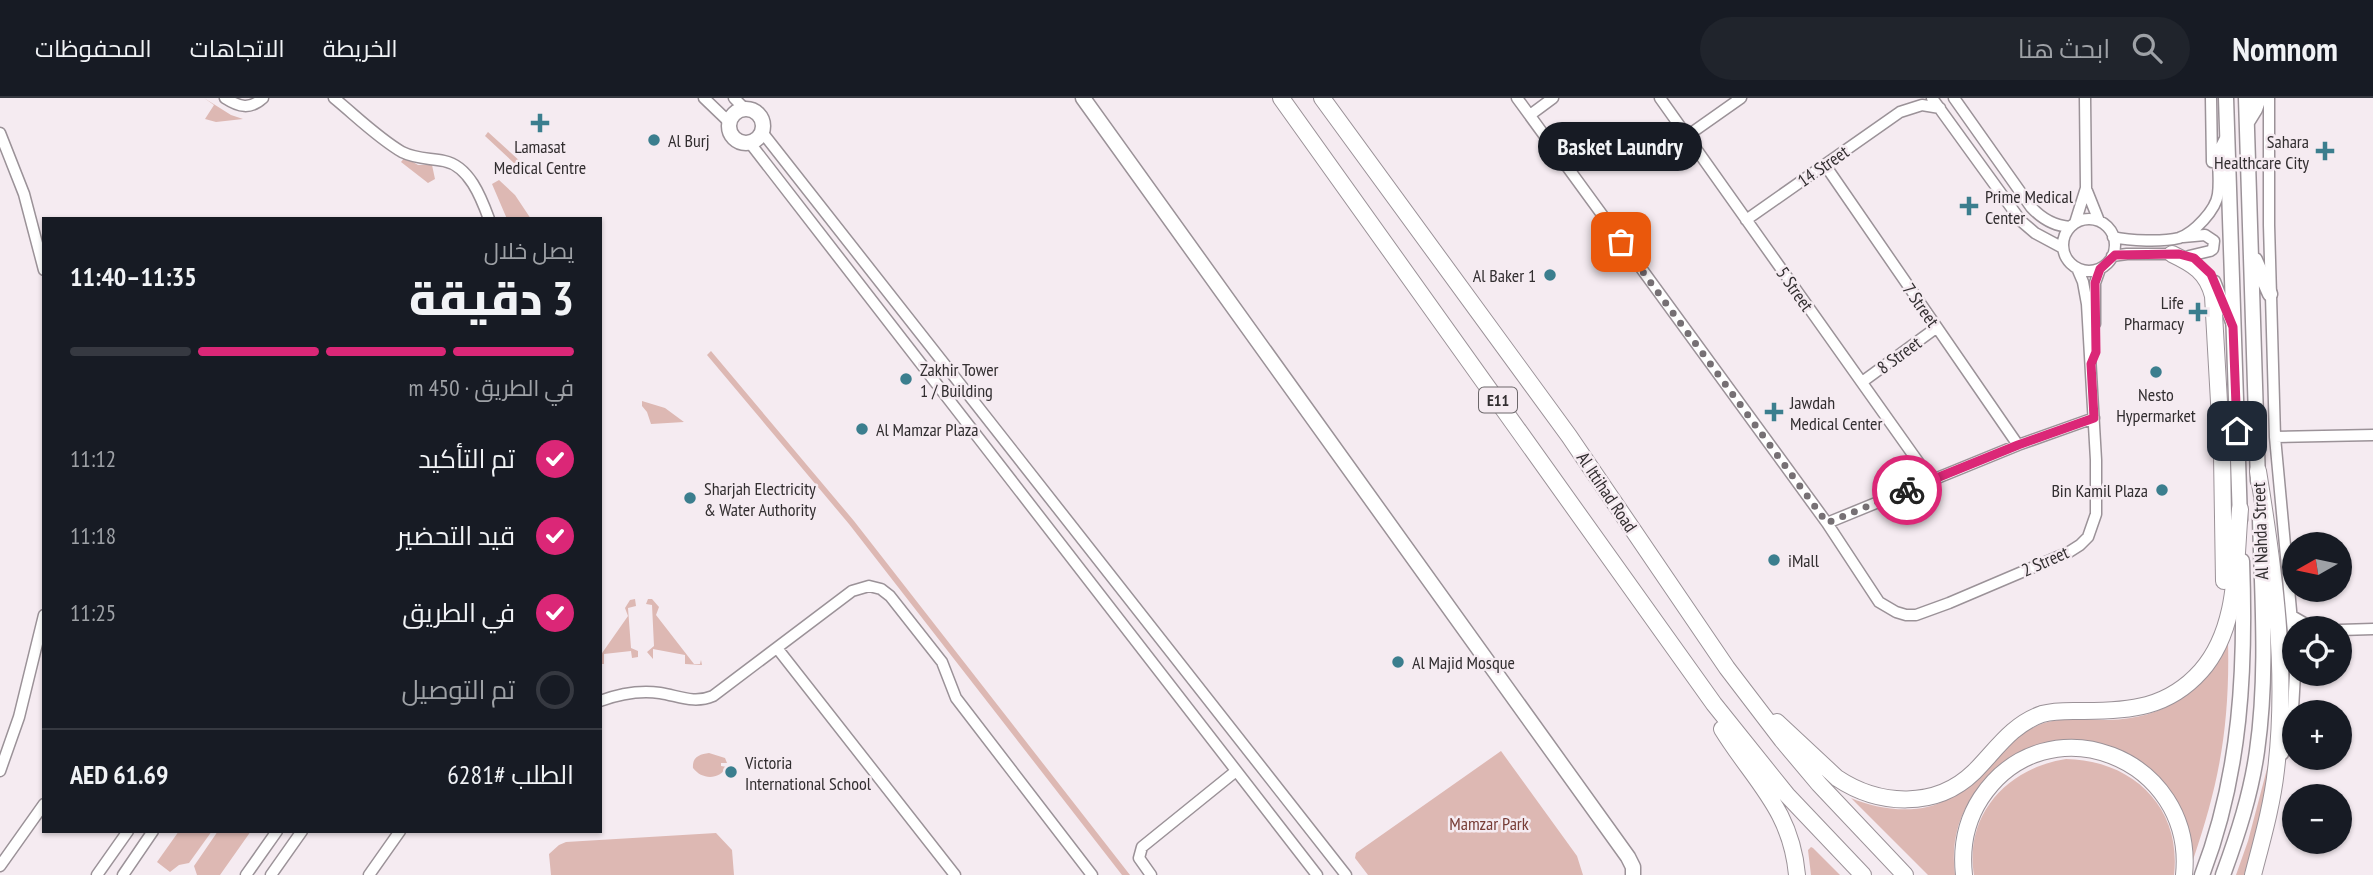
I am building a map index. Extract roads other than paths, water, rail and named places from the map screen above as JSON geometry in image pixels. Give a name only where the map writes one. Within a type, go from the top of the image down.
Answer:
[{"type":"highway","name":"Al Ittihad Road","points":[[1281,98],[1714,704],[1787,795],[1863,875]]},
{"type":"highway","name":"Al Ittihad Road","points":[[1322,98],[1569,436],[1747,694],[1819,784],[1905,875]]},
{"type":"highway","points":[[2170,246],[2198,268],[2211,285],[2214,296],[2224,514],[2221,609],[2211,636],[2185,676],[2180,689]]},
{"type":"highway","points":[[2253,875],[2269,815],[2276,770],[2280,663],[2268,533],[2258,471]]},
{"type":"highway","points":[[1747,694],[1837,778],[1860,792],[1899,800],[1939,794],[1963,781],[2012,731],[2034,718],[2059,710],[2133,709],[2157,702],[2194,678],[2208,661],[2225,628],[2240,509]]},
{"type":"highway","points":[[1714,704],[1723,732],[1779,810],[1791,842],[1797,875]]},
{"type":"highway","points":[[1964,875],[1963,849],[1970,819],[1995,781],[2007,770],[2033,755],[2078,748],[2122,759],[2136,766],[2157,786],[2179,823],[2185,852],[2183,875]]},
{"type":"main road","points":[[748,109],[762,121],[762,132],[755,141],[740,143],[729,131],[729,122],[735,113],[748,109],[764,98]]},
{"type":"main road","points":[[1083,98],[1628,857],[1633,867],[1633,875]]},
{"type":"main road","name":"Al Nahda Street","points":[[2202,875],[2222,819],[2237,738],[2243,646],[2226,98]]},
{"type":"main road","name":"Al Nahda Street","points":[[2223,875],[2246,805],[2260,728],[2263,642],[2246,98]]},
{"type":"main road","points":[[2246,123],[2259,98]]},
{"type":"main road","points":[[2252,253],[2270,294]]},
{"type":"street","points":[[225,98],[243,107],[256,104],[263,98]]},
{"type":"street","points":[[334,98],[402,151],[416,158],[450,163],[460,168],[474,187],[488,217]]},
{"type":"street","points":[[704,98],[729,122]]},
{"type":"street","points":[[734,98],[748,109]]},
{"type":"street","points":[[1517,98],[1827,523],[2018,445],[2094,418]]},
{"type":"street","points":[[1530,115],[1553,98]]},
{"type":"street","name":"5 Street","points":[[1660,98],[1931,480]]},
{"type":"street","points":[[1687,136],[1741,98]]},
{"type":"street","name":"14 Street","points":[[1900,112],[1910,98]]},
{"type":"street","points":[[1933,98],[2021,221],[2035,233],[2063,248]]},
{"type":"street","points":[[1954,98],[2037,214],[2053,224],[2073,225],[2085,220],[2106,226],[2115,245],[2112,256],[2100,269],[2086,271],[2069,262],[2063,248],[2064,239],[2073,225],[2086,188],[2085,98]]},
{"type":"street","points":[[2170,246],[2202,216],[2211,199],[2211,98]]},
{"type":"street","points":[[2269,98],[2270,294],[2275,437],[2292,616]]},
{"type":"street","name":"14 Street","points":[[1746,220],[1900,112],[1922,105],[1940,108]]},
{"type":"street","points":[[1953,125],[1958,119],[1963,120],[1997,169],[2011,178]]},
{"type":"street","points":[[762,132],[1346,875]]},
{"type":"street","points":[[0,134],[24,194],[42,262]]},
{"type":"street","points":[[2112,256],[2170,246],[2204,221],[2218,194],[2218,155],[2227,136]]},
{"type":"street","points":[[750,143],[1317,875]]},
{"type":"street","name":"7 Street","points":[[1825,165],[2018,445]]},
{"type":"street","points":[[2086,188],[2099,222]]},
{"type":"street","points":[[2181,237],[2204,235],[2214,241],[2210,251],[2189,256]]},
{"type":"street","points":[[2113,237],[2170,246],[2200,262],[2211,274],[2233,327]]},
{"type":"street","name":"2 Street","points":[[1827,523],[1880,602],[1896,612],[1916,615],[2080,545],[2088,537],[2096,514],[2094,418],[2086,297],[2077,268]]},
{"type":"street","name":"2 Street","points":[[2091,364],[2096,352],[2095,283],[2100,269]]},
{"type":"street","name":"8 Street","points":[[1861,382],[1936,328]]},
{"type":"street","points":[[2275,437],[2373,435]]},
{"type":"street","points":[[602,700],[618,695],[644,692],[691,700],[708,699],[852,591],[869,586],[886,592],[942,662],[956,698],[1092,875]]},
{"type":"street","points":[[2352,630],[2373,629]]},
{"type":"street","points":[[0,771],[38,668],[42,633]]},
{"type":"street","points":[[777,649],[955,875]]},
{"type":"street","points":[[2276,770],[2291,726],[2294,686]]},
{"type":"street","points":[[1151,875],[1139,858],[1142,847],[1236,771]]},
{"type":"street","points":[[0,866],[42,807]]},
{"type":"street","points":[[123,875],[152,833]]},
{"type":"street","points":[[246,875],[276,833]]},
{"type":"street","points":[[271,875],[301,833]]},
{"type":"street","points":[[369,875],[399,833]]},
{"type":"street","points":[[97,875],[123,834]]},
{"type":"place","name":"Lamasat Medical Centre","points":[[540,123]]},
{"type":"place","name":"Al Burj","points":[[654,140]]},
{"type":"place","name":"Sahara Healthcare City","points":[[2325,151]]},
{"type":"place","name":"Prime Medical Center","points":[[1969,206]]},
{"type":"place","name":"Basket Laundry","points":[[1621,242]]},
{"type":"place","name":"Al Baker 1","points":[[1550,275]]},
{"type":"place","name":"Life Pharmacy","points":[[2198,312]]},
{"type":"place","name":"Nesto Hypermarket","points":[[2156,372]]},
{"type":"place","name":"Zakhir Tower 1 / Building","points":[[906,379]]},
{"type":"place","name":"Jawdah Medical Center","points":[[1774,412]]},
{"type":"place","name":"Al Mamzar Plaza","points":[[862,429]]},
{"type":"place","name":"Bin Kamil Plaza","points":[[2162,490]]},
{"type":"place","name":"Sharjah Electricity & Water Authority","points":[[690,498]]},
{"type":"place","name":"iMall","points":[[1774,560]]},
{"type":"place","name":"Al Majid Mosque","points":[[1398,662]]},
{"type":"place","name":"Victoria International School","points":[[731,772]]},
{"type":"park label","name":"Mamzar Park","points":[[1489,823]]}]
